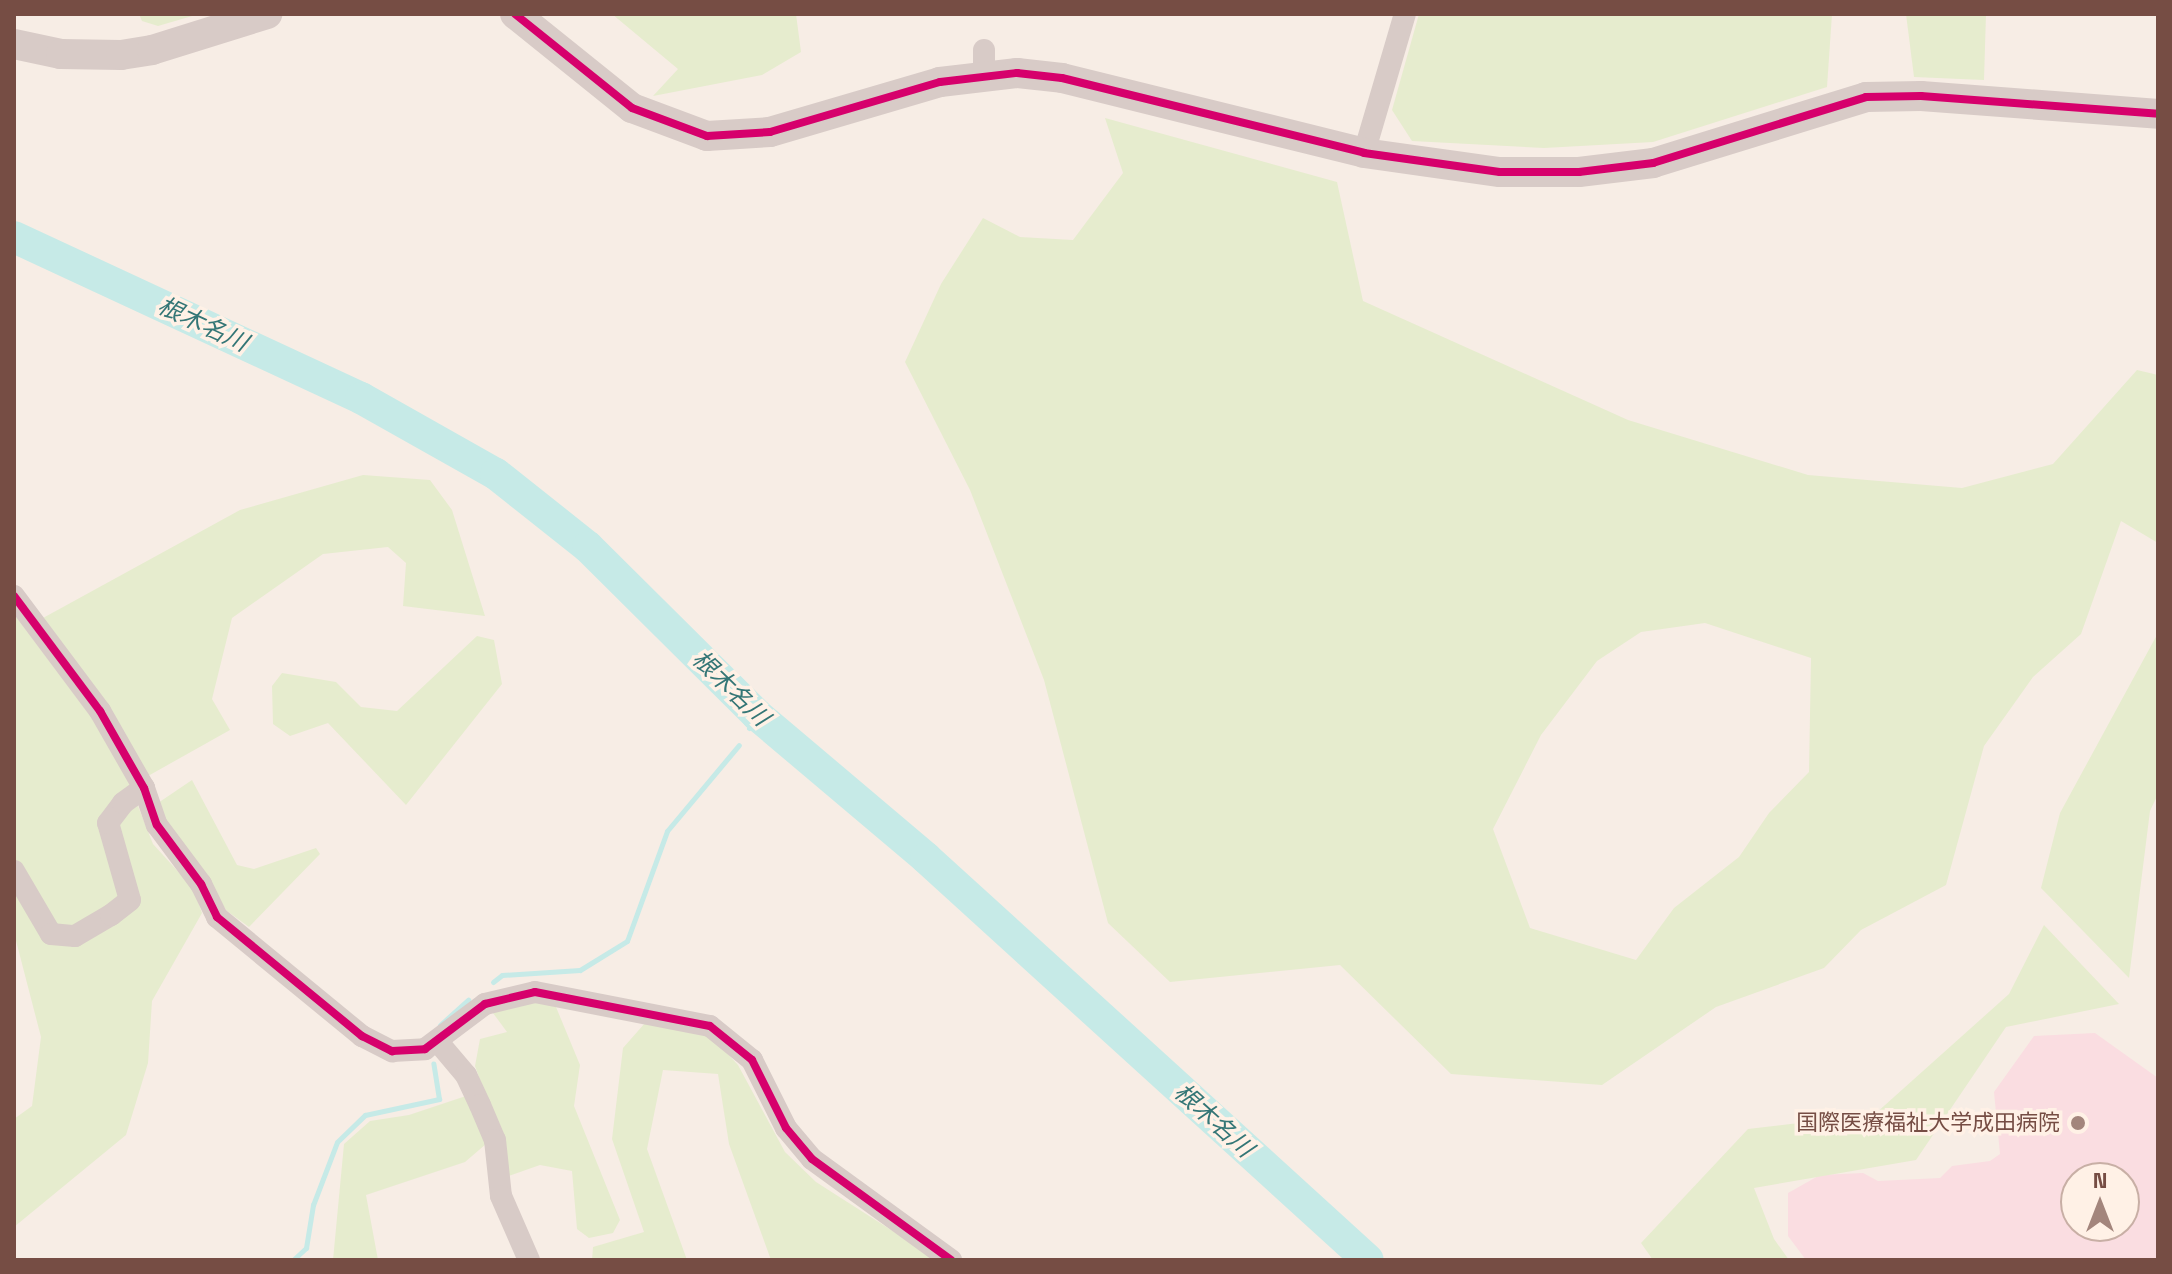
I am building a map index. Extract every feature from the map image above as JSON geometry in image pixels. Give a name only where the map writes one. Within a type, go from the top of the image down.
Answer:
[{"type":"street","points":[[14,44],[61,54],[121,55],[152,50],[267,14]]},
{"type":"street","points":[[515,14],[632,108],[707,136],[770,132],[940,82],[984,62],[1062,78],[1364,153],[1500,172],[1619,168],[1699,153],[1839,104],[1892,96],[2158,114]]},
{"type":"street","points":[[1364,153],[1405,14]]},
{"type":"street","points":[[14,596],[72,670],[144,788],[157,825],[201,884],[217,917],[380,1047],[408,1051],[438,1042],[485,1004],[535,992],[710,1026],[752,1060],[786,1128],[812,1159],[951,1260]]},
{"type":"street","points":[[14,871],[51,934],[75,936],[111,915],[130,900],[108,823],[123,803],[144,788]]},
{"type":"street","points":[[438,1042],[466,1075],[495,1140],[501,1196],[529,1260]]},
{"type":"shaded area","name":"国際医療福祉大学成田病院","points":[[2095,1033],[2158,1078],[2158,1260],[1806,1260],[1788,1236],[1788,1193],[1820,1175],[1863,1173],[1878,1181],[1940,1178],[1952,1166],[1990,1161],[2000,1154],[1994,1092],[2034,1036]]},
{"type":"green space","points":[[139,14],[199,14],[158,26],[142,21]]},
{"type":"green space","points":[[612,14],[796,14],[801,52],[762,75],[653,96],[678,69]]},
{"type":"green space","points":[[1419,14],[1832,14],[1827,87],[1653,142],[1544,148],[1412,141],[1392,110]]},
{"type":"green space","points":[[1906,14],[1986,14],[1984,80],[1914,77]]},
{"type":"green space","points":[[1105,118],[1337,182],[1363,301],[1628,420],[1808,475],[1962,488],[2053,464],[2137,370],[2158,375],[2158,543],[2121,521],[2081,634],[2033,677],[1984,746],[1946,885],[1861,930],[1824,968],[1716,1007],[1602,1085],[1451,1074],[1340,965],[1170,982],[1108,923],[1044,680],[970,490],[905,362],[941,284],[983,218],[1020,237],[1073,240],[1123,173]],"holes":[[[1705,623],[1811,658],[1809,772],[1769,813],[1739,857],[1674,908],[1636,960],[1530,928],[1493,829],[1541,735],[1597,661],[1641,632]]]},
{"type":"green space","points":[[363,475],[430,480],[452,510],[485,616],[403,606],[406,563],[388,547],[323,554],[232,618],[212,699],[230,730],[148,776],[43,618],[240,510]]},
{"type":"green space","points":[[14,614],[92,718],[128,781],[153,844],[193,888],[202,913],[152,1001],[148,1063],[126,1135],[14,1227],[14,1119],[32,1106],[41,1037],[14,933]]},
{"type":"green space","points":[[2158,633],[2158,794],[2150,811],[2129,978],[2041,888],[2060,813]]},
{"type":"green space","points":[[477,636],[494,640],[502,684],[406,805],[328,723],[290,736],[273,724],[272,686],[282,673],[336,682],[361,707],[397,711]]},
{"type":"green space","points":[[192,780],[237,865],[254,869],[316,848],[320,854],[249,927],[227,911],[166,825],[158,803]]},
{"type":"green space","points":[[2044,925],[2119,1004],[2006,1027],[1916,1160],[1754,1188],[1774,1239],[1789,1260],[1653,1260],[1641,1243],[1748,1129],[1875,1114],[2009,994]]},
{"type":"green space","points":[[531,1000],[556,1007],[580,1065],[574,1106],[620,1220],[613,1233],[589,1238],[577,1229],[572,1171],[540,1165],[506,1177],[499,1133],[475,1066],[480,1039],[507,1032],[493,1013]]},
{"type":"green space","points":[[645,1023],[712,1037],[738,1065],[785,1152],[816,1182],[938,1260],[771,1260],[729,1144],[718,1074],[663,1070],[647,1149],[687,1260],[592,1260],[593,1247],[644,1232],[612,1139],[623,1048]]},
{"type":"green space","points":[[469,1095],[486,1144],[465,1162],[366,1195],[378,1260],[333,1260],[344,1144],[370,1121],[409,1115]]},
{"type":"waterway","name":"根木名川","points":[[14,237],[361,398],[496,474],[588,547],[757,715],[926,858],[1368,1260]]},
{"type":"waterway","points":[[749,728],[757,715]]},
{"type":"waterway","points":[[493,982],[502,975],[580,970],[627,941],[667,831],[739,745]]},
{"type":"waterway","points":[[440,1025],[468,1000]]},
{"type":"waterway","points":[[293,1260],[306,1248],[313,1205],[337,1142],[365,1115],[439,1099],[433,1063]]},
{"type":"cycle path","points":[[515,14],[632,108],[707,136],[770,132],[940,82],[1017,73],[1062,78],[1364,153],[1500,172],[1579,172],[1653,163],[1866,97],[1921,96],[2158,114]]},
{"type":"cycle path","points":[[14,596],[100,711],[144,788],[157,825],[201,884],[217,917],[362,1036],[392,1051],[425,1049],[485,1004],[535,992],[710,1026],[752,1060],[786,1128],[812,1159],[951,1260]]},
{"type":"place","name":"国際医療福祉大学成田病院","points":[[2078,1123]]}]
